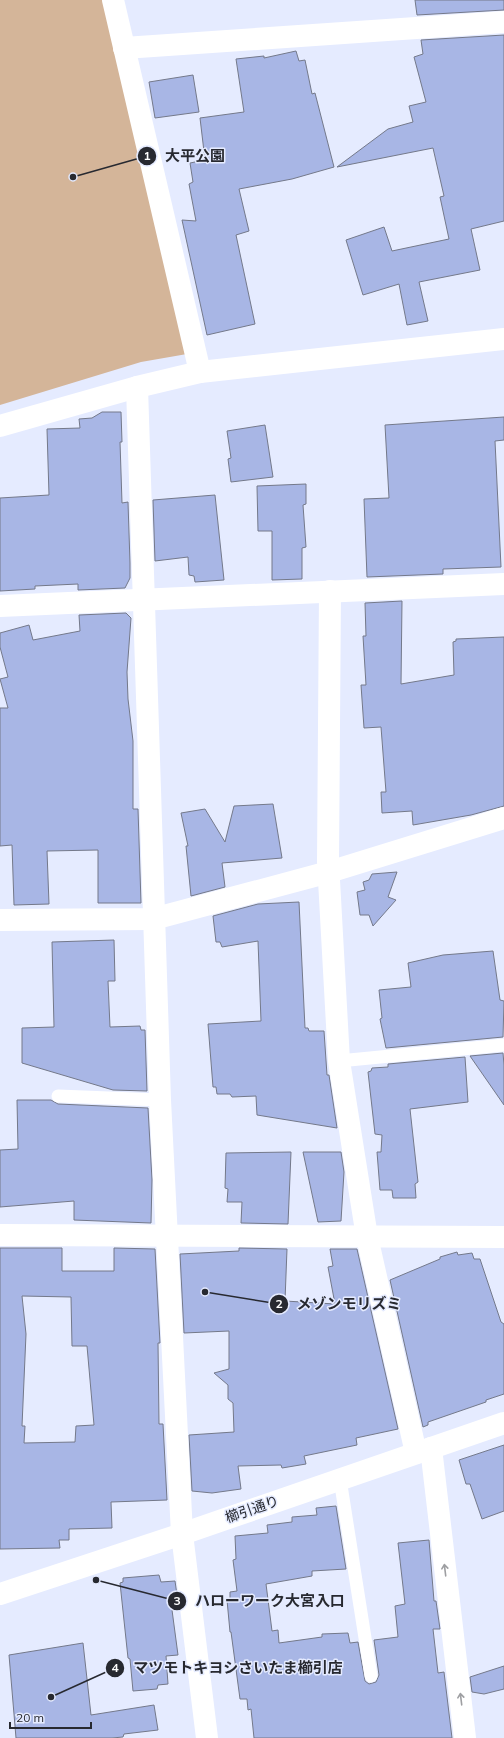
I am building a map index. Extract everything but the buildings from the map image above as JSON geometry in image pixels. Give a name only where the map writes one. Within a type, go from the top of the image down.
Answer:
[{"type":"street","points":[[113,0],[200,372]]},
{"type":"street","points":[[124,48],[504,22]]},
{"type":"street","points":[[0,426],[137,387],[200,372],[504,339]]},
{"type":"street","points":[[137,387],[160,1100],[182,1534],[207,1738]]},
{"type":"street","points":[[0,606],[504,584]]},
{"type":"street","points":[[330,591],[329,872],[339,1061],[367,1237],[424,1451],[465,1738]]},
{"type":"street","points":[[0,920],[153,919],[329,872],[504,818]]},
{"type":"street","points":[[0,1235],[504,1237]]},
{"type":"street","name":"櫛引通り","points":[[0,1594],[182,1534],[504,1423]]},
{"type":"lane","points":[[339,1061],[504,1045]]},
{"type":"lane","points":[[58,1096],[160,1100]]},
{"type":"lane","points":[[340,1479],[371,1676]]},
{"type":"shaded area","points":[[0,0],[106,0],[187,354],[141,362],[0,405]]},
{"type":"place","name":"大平公園","points":[[73,177]]},
{"type":"place","name":"メゾンモリズミ","points":[[205,1292]]},
{"type":"place","name":"ハローワーク大宮入口","points":[[96,1580]]},
{"type":"place","name":"マツモトキヨシさいたま櫛引店","points":[[51,1697]]}]
